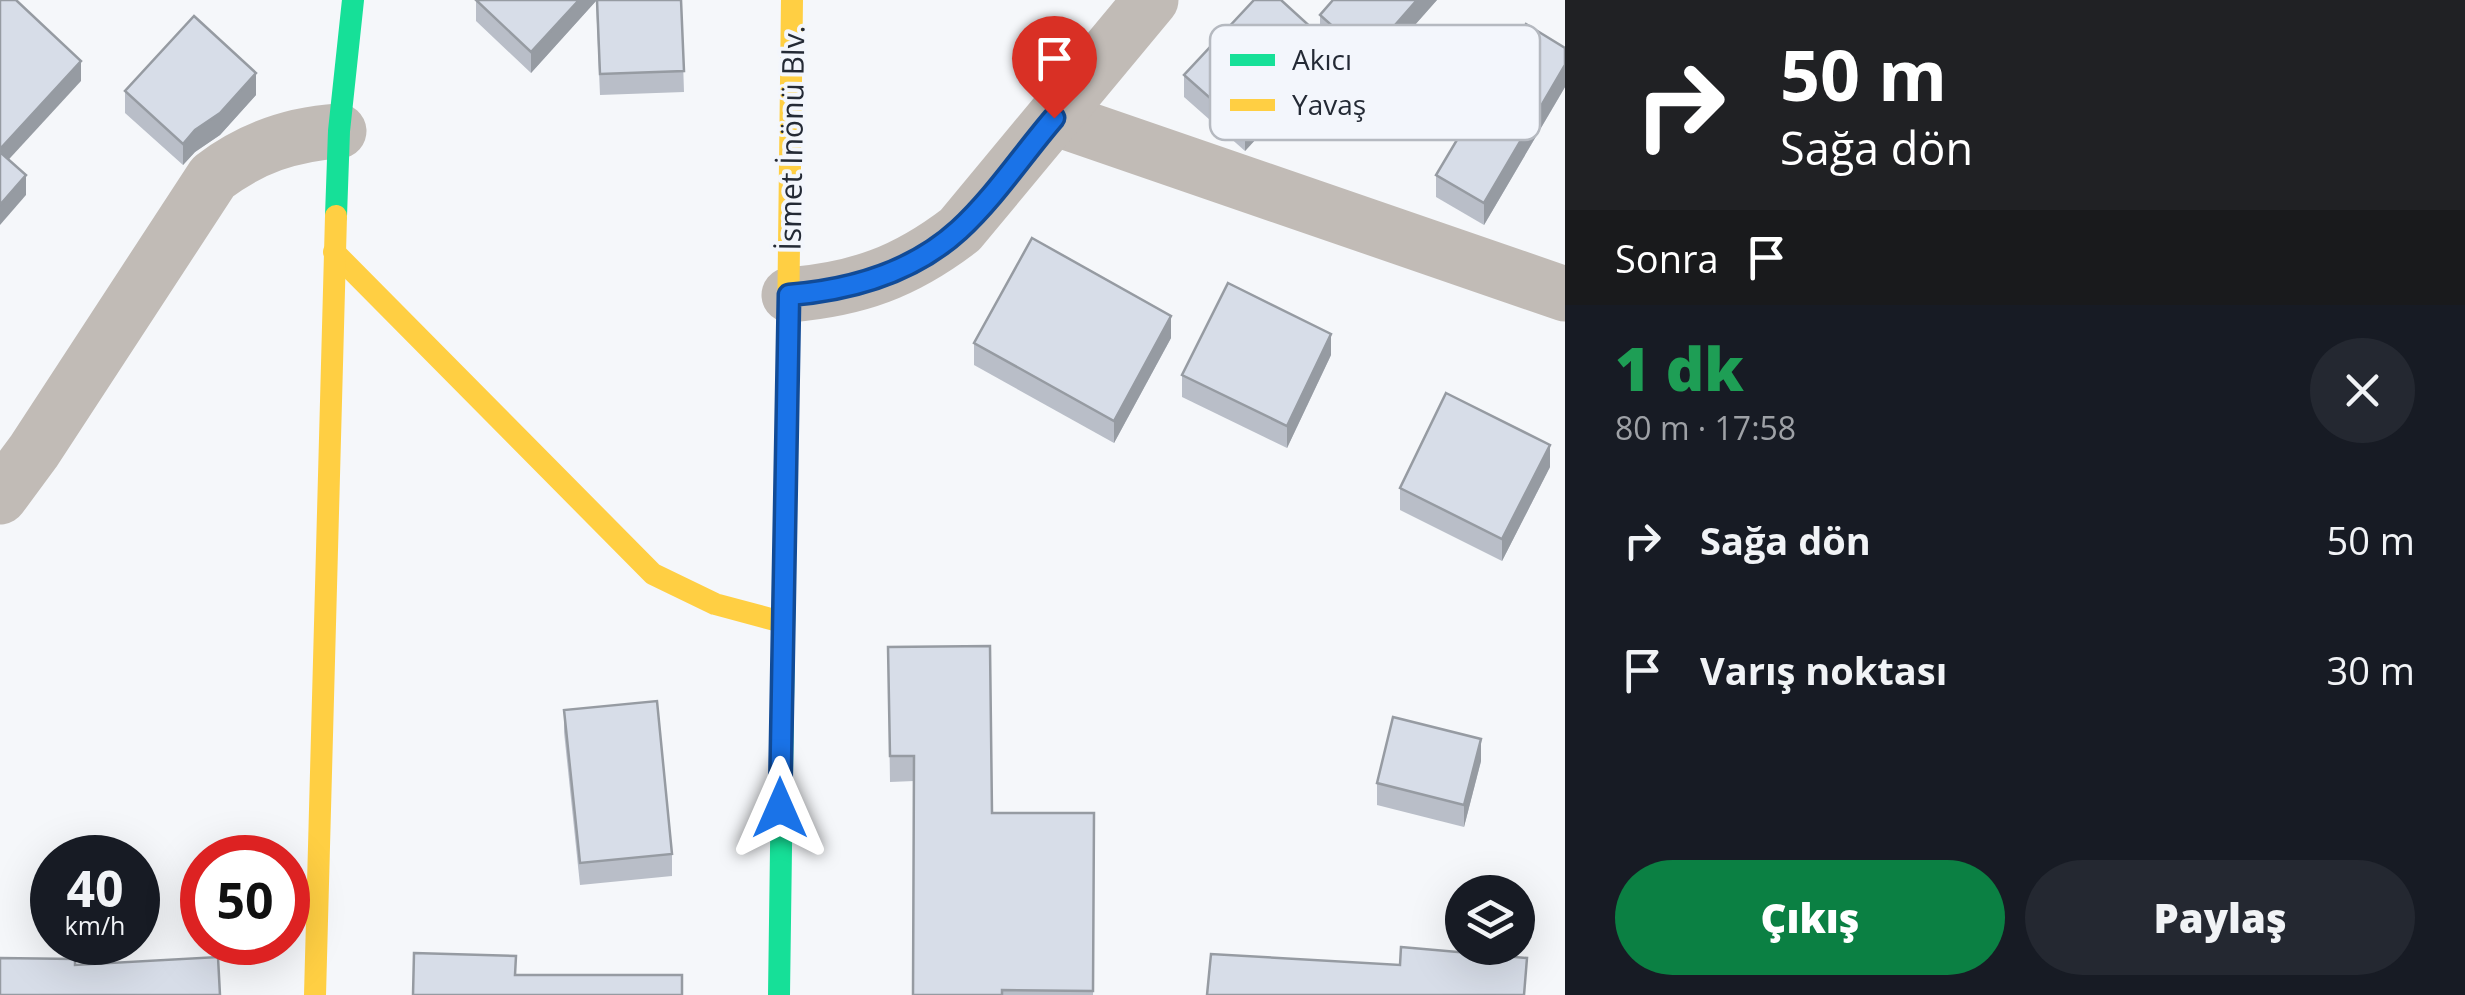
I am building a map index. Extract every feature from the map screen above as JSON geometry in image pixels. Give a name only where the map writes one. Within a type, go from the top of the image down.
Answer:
[{"type":"street","points":[[315,995],[334,252],[339,131],[353,0]]},
{"type":"street","name":"İsmet İnönü Blv.","points":[[779,995],[792,0]]},
{"type":"street","points":[[789,295],[862,284],[930,252],[960,230],[1151,0]]},
{"type":"street","points":[[1054,118],[1565,294]]},
{"type":"street","points":[[0,497],[17,435],[212,177],[238,158],[274,141],[312,132],[339,131]]},
{"type":"street","points":[[334,252],[653,574],[728,611],[782,622]]},
{"type":"building","points":[[0,0],[16,0],[81,61],[0,149]]},
{"type":"building","points":[[476,0],[579,0],[531,52]]},
{"type":"building","points":[[597,0],[681,0],[684,71],[600,74]]},
{"type":"building","points":[[1254,0],[1281,0],[1308,25],[1231,25]]},
{"type":"building","points":[[1333,0],[1417,0],[1395,25],[1331,25],[1320,15]]},
{"type":"building","points":[[194,16],[256,73],[220,113],[195,130],[183,144],[125,91]]},
{"type":"building","points":[[1540,33],[1565,48],[1565,65],[1540,108]]},
{"type":"building","points":[[1210,47],[1210,98],[1184,75]]},
{"type":"building","points":[[1457,140],[1521,140],[1484,203],[1436,175]]},
{"type":"building","points":[[0,152],[26,175],[0,205]]},
{"type":"building","points":[[1032,238],[1171,316],[1114,421],[974,343]]},
{"type":"building","points":[[1228,283],[1331,334],[1287,426],[1182,375]]},
{"type":"building","points":[[1446,393],[1550,445],[1502,539],[1400,488]]},
{"type":"building","points":[[990,646],[992,813],[1094,813],[1093,991],[1002,990],[1002,995],[913,995],[914,756],[890,756],[888,647]]},
{"type":"building","points":[[657,701],[672,854],[580,863],[564,710]]},
{"type":"building","points":[[1393,717],[1481,739],[1464,805],[1377,783]]},
{"type":"building","points":[[1401,947],[1445,951],[1445,965],[1526,965],[1524,995],[1207,995],[1211,954],[1400,965]]},
{"type":"building","points":[[414,953],[516,956],[515,975],[682,975],[682,995],[413,995]]},
{"type":"building","points":[[0,958],[30,958],[30,965],[160,965],[160,960],[180,959],[180,965],[218,965],[220,995],[0,995]]},
{"type":"traffic: fast","points":[[336,216],[339,131],[353,0]]},
{"type":"traffic: fast","points":[[779,995],[787,409]]},
{"type":"traffic: slow","points":[[787,409],[792,0]]},
{"type":"traffic: slow","points":[[315,995],[336,216]]},
{"type":"traffic: slow","points":[[334,252],[653,574],[715,604],[782,622]]},
{"type":"route","points":[[780,808],[789,295],[862,284],[930,252],[960,230],[1054,118]]}]
